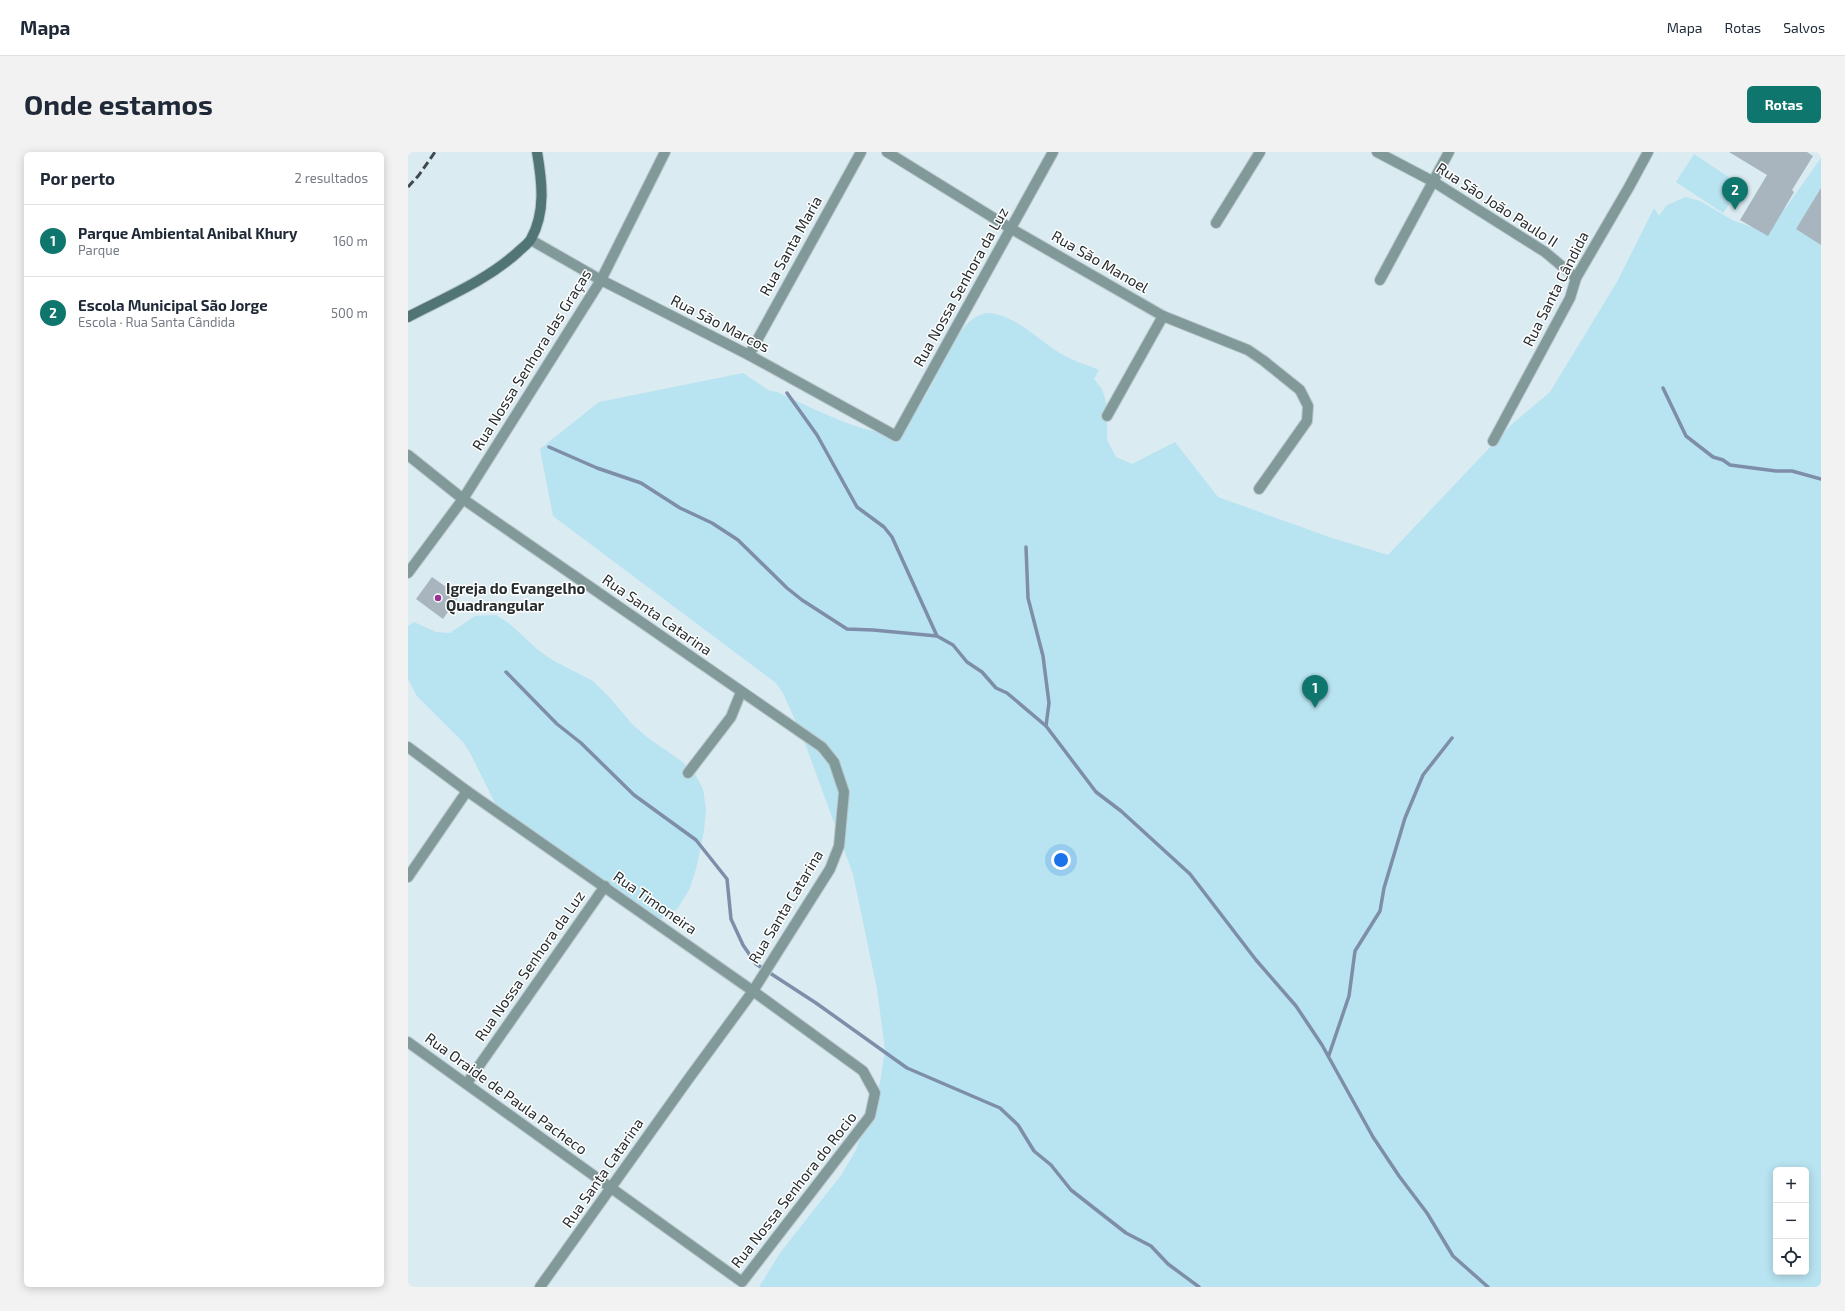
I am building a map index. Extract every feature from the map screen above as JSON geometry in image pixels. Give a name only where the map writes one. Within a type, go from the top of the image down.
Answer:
[{"type":"main road","points":[[408,317],[479,281],[502,266],[531,240],[541,210],[542,183],[537,152]]},
{"type":"street","name":"Rua Nossa Senhora das Graças","points":[[408,573],[463,498],[601,280],[665,152]]},
{"type":"street","name":"Rua Santa Maria","points":[[749,355],[861,152]]},
{"type":"street","name":"Rua São Manoel","points":[[887,152],[1010,228],[1163,316],[1248,350],[1300,390],[1308,406],[1307,420],[1259,489]]},
{"type":"street","name":"Rua Nossa Senhora da Luz","points":[[896,436],[1053,152]]},
{"type":"street","points":[[1216,223],[1260,152]]},
{"type":"street","name":"Rua São João Paulo II","points":[[1378,152],[1434,182],[1545,252],[1576,278]]},
{"type":"street","points":[[1380,280],[1449,152]]},
{"type":"street","name":"Rua Santa Cândida","points":[[1493,441],[1570,298],[1576,278],[1630,187],[1648,152]]},
{"type":"street","name":"Rua São Marcos","points":[[531,240],[601,280],[749,355],[896,436]]},
{"type":"street","points":[[1107,416],[1163,316]]},
{"type":"street","name":"Rua Santa Catarina","points":[[408,454],[463,498],[822,747],[834,762],[844,792],[839,846],[830,869],[754,991],[540,1287]]},
{"type":"street","points":[[688,773],[730,717],[741,692]]},
{"type":"street","name":"Rua Timoneira","points":[[408,747],[467,791],[754,991],[863,1071],[875,1093]]},
{"type":"street","points":[[408,877],[467,791]]},
{"type":"street","name":"Rua Nossa Senhora da Luz","points":[[467,1083],[605,886]]},
{"type":"street","name":"Rua Oraide de Paula Pacheco","points":[[408,1042],[742,1282]]},
{"type":"street","name":"Rua Nossa Senhora do Rocio","points":[[742,1282],[870,1116],[875,1093]]},
{"type":"shaded area","points":[[1694,154],[1742,186],[1723,213],[1676,182]]},
{"type":"shaded area","points":[[1821,158],[1821,1287],[759,1287],[780,1253],[842,1174],[856,1150],[880,1083],[885,1050],[877,989],[853,874],[803,738],[783,693],[776,683],[553,516],[540,449],[599,402],[743,373],[770,391],[777,392],[847,423],[874,431],[884,432],[900,426],[914,414],[925,398],[954,341],[965,326],[978,316],[987,313],[1008,318],[1065,356],[1099,370],[1094,379],[1102,389],[1107,405],[1107,440],[1116,457],[1132,464],[1175,442],[1218,497],[1332,538],[1388,555],[1512,424],[1550,392],[1617,282],[1654,208],[1659,216],[1667,205],[1686,197],[1700,201],[1734,221],[1752,227],[1773,220],[1787,206]]},
{"type":"shaded area","points":[[496,615],[511,625],[538,650],[554,661],[593,681],[611,699],[632,724],[648,738],[680,760],[695,774],[703,789],[706,809],[704,831],[696,869],[689,890],[678,908],[659,920],[640,918],[625,908],[597,878],[498,809],[463,742],[417,696],[408,679],[408,626],[414,622],[436,632],[450,633],[475,616]]},
{"type":"building","points":[[1729,152],[1807,152],[1813,156],[1792,190],[1794,192],[1768,236],[1740,220],[1767,175]]},
{"type":"building","points":[[1821,188],[1821,245],[1796,229]]},
{"type":"building","name":"Igreja do Evangelho Quadrangular","points":[[432,577],[459,596],[443,619],[416,599]]},
{"type":"waterway","points":[[1663,388],[1686,436],[1713,457],[1723,460],[1730,465],[1776,471],[1792,471],[1821,479]]},
{"type":"waterway","points":[[787,393],[817,435],[857,507],[884,527],[892,537],[937,636]]},
{"type":"waterway","points":[[549,447],[597,468],[641,483],[680,508],[712,523],[738,540],[787,588],[802,600],[847,629],[937,636],[953,645],[967,662],[982,672],[996,688],[1007,693],[1046,726],[1096,792],[1121,811],[1190,874],[1256,960],[1296,1006],[1322,1045],[1373,1137],[1399,1176],[1427,1213],[1453,1256],[1488,1287]]},
{"type":"waterway","points":[[1026,547],[1028,598],[1043,656],[1049,703],[1046,726]]},
{"type":"waterway","points":[[506,672],[557,724],[581,743],[634,795],[696,840],[727,879],[731,919],[743,945],[756,964],[816,1003],[907,1068],[1000,1108],[1018,1125],[1034,1151],[1051,1165],[1071,1190],[1126,1233],[1151,1246],[1168,1264],[1199,1287]]},
{"type":"waterway","points":[[1329,1055],[1349,996],[1355,951],[1380,911],[1384,888],[1405,818],[1423,775],[1452,738]]},
{"type":"railway","points":[[408,187],[419,175],[435,152]]},
{"type":"place","name":"Escola Municipal São Jorge","points":[[1735,210]]},
{"type":"place","name":"Igreja do Evangelho Quadrangular","points":[[438,598]]},
{"type":"place","name":"Parque Ambiental Anibal Khury","points":[[1315,708]]}]
